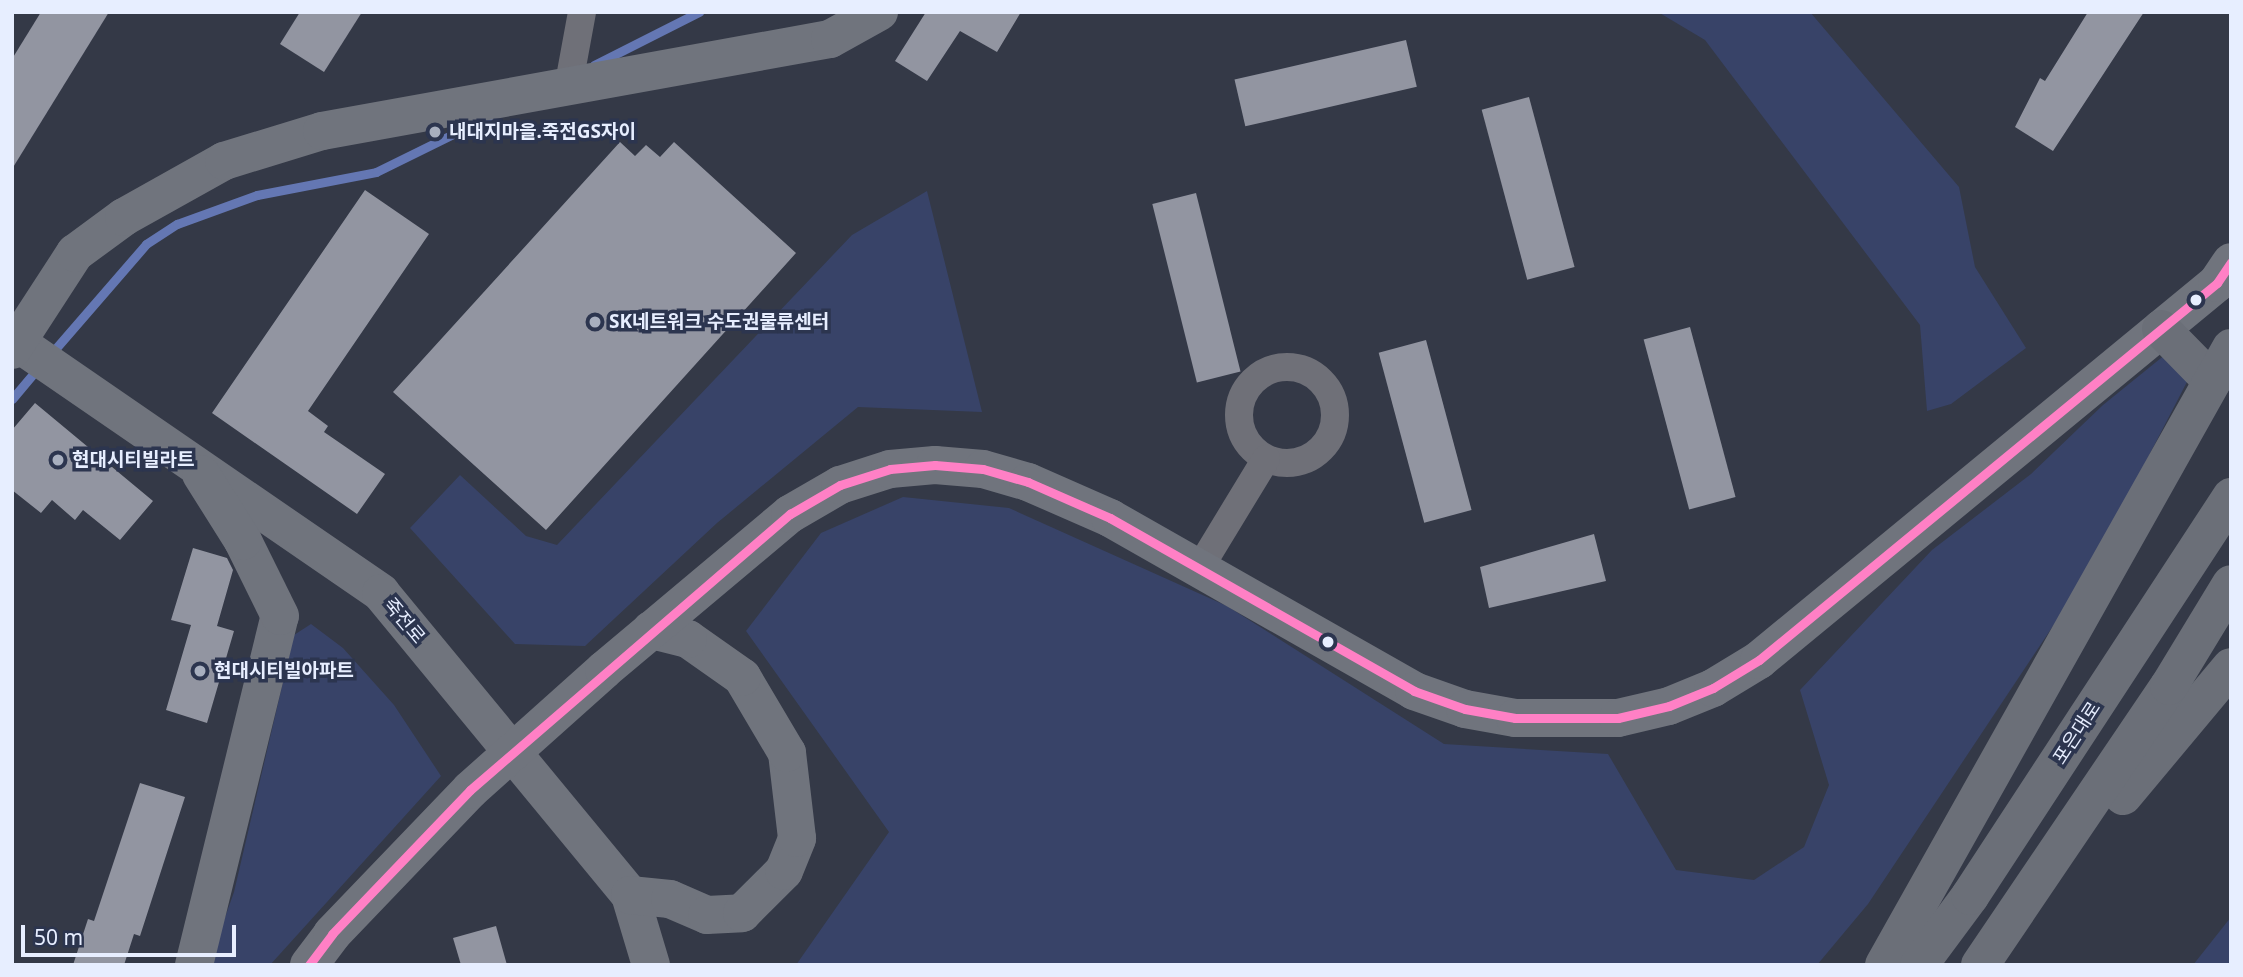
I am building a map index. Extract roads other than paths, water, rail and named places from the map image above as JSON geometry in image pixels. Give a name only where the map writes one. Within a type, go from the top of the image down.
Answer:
[{"type":"highway","points":[[2161,329],[2212,382]]},
{"type":"highway","points":[[1884,965],[2231,348]]},
{"type":"highway","name":"포은대로","points":[[1919,965],[1970,896],[2231,497]]},
{"type":"highway","points":[[1980,965],[2169,686],[2231,584]]},
{"type":"highway","points":[[1994,965],[2177,726],[2231,667]]},
{"type":"street","points":[[570,73],[582,12]]},
{"type":"street","points":[[27,350],[75,253],[124,216],[224,161],[323,131],[509,94],[570,73],[830,39],[879,12]]},
{"type":"street","points":[[309,965],[332,934],[470,790],[651,629],[790,514],[840,485],[890,469],[983,469],[1028,482],[1110,518],[1414,691],[1465,709],[1567,722],[1618,718],[1669,706],[1713,688],[1759,660],[2217,283],[2231,262]]},
{"type":"street","name":"죽전로","points":[[27,350],[193,461],[381,593],[630,895],[651,965]]},
{"type":"street","points":[[1290,368],[1317,378],[1333,402],[1331,433],[1311,457],[1281,463],[1266,459],[1244,437],[1239,424],[1234,389],[1262,374],[1290,368]]},
{"type":"street","points":[[1199,569],[1266,459]]},
{"type":"street","points":[[193,461],[243,541],[280,616],[194,965]]},
{"type":"street","points":[[630,895],[670,899],[706,915],[742,912],[783,871],[797,838],[787,753],[742,677],[688,639],[651,629]]},
{"type":"waterway","points":[[594,65],[699,12]]},
{"type":"waterway","points":[[50,355],[146,244],[177,224],[257,195],[376,172],[488,117]]},
{"type":"waterway","points":[[12,399],[38,368]]},
{"type":"place","name":"내대지마을.죽전GS자이","points":[[435,132]]},
{"type":"place","name":"SK네트워크 수도권물류센터","points":[[595,322]]},
{"type":"place","name":"현대시티빌라트","points":[[58,460]]},
{"type":"place","name":"현대시티빌아파트","points":[[200,671]]}]
